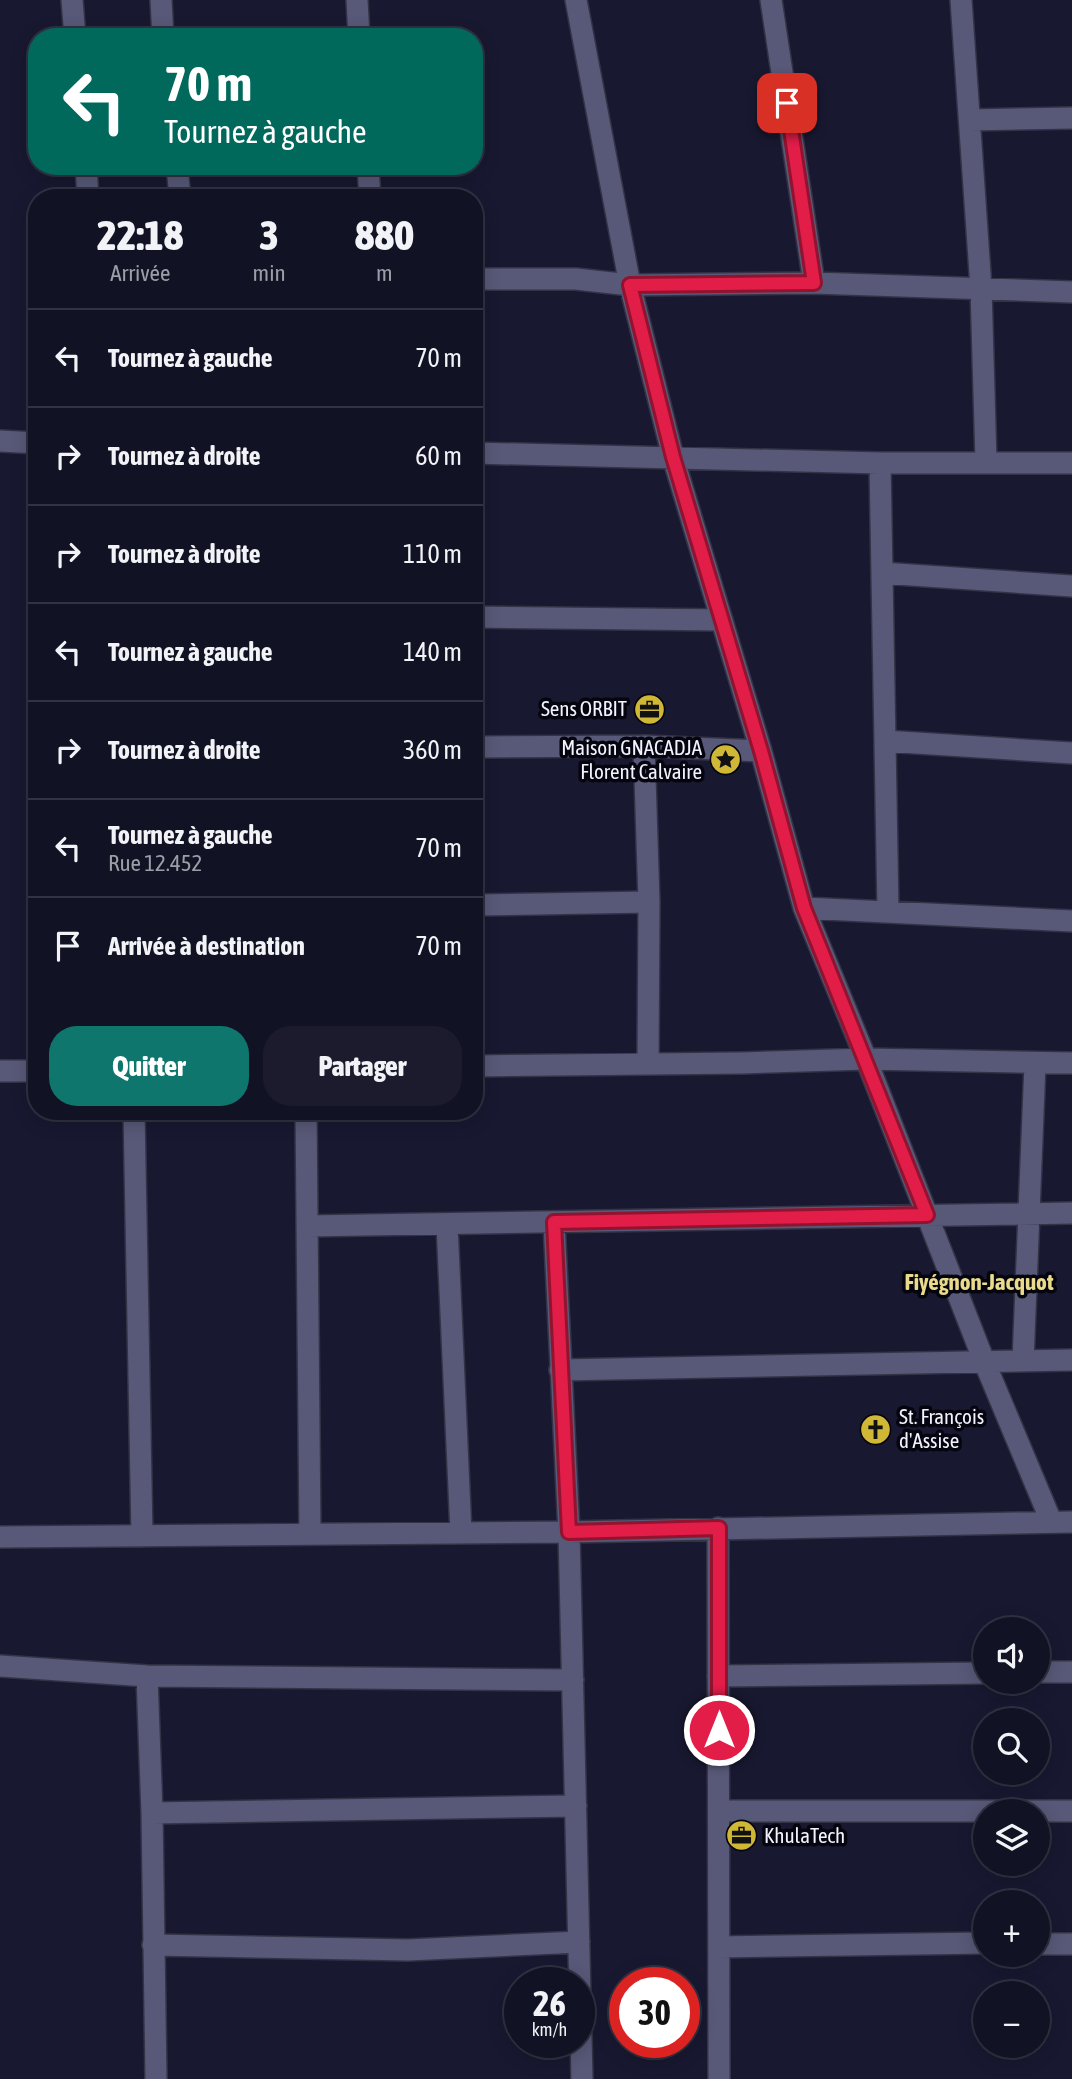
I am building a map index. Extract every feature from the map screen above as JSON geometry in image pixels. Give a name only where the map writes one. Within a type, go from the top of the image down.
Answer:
[{"type":"street","points":[[72,0],[74,28]]},
{"type":"street","points":[[160,0],[162,28]]},
{"type":"street","points":[[357,0],[359,28]]},
{"type":"street","points":[[0,1537],[569,1532],[1062,1522],[984,1361],[804,908],[761,751],[673,457],[630,285],[576,0]]},
{"type":"street","points":[[771,0],[814,283]]},
{"type":"street","points":[[961,0],[981,288],[986,462]]},
{"type":"street","points":[[970,120],[1072,118]]},
{"type":"street","points":[[483,279],[576,279],[630,285],[814,283],[1072,292]]},
{"type":"street","points":[[0,441],[28,443]]},
{"type":"street","points":[[483,453],[880,463],[1072,463]]},
{"type":"street","points":[[880,463],[888,911]]},
{"type":"street","points":[[882,573],[1072,586]]},
{"type":"street","points":[[483,617],[722,620]]},
{"type":"street","points":[[885,741],[1072,752]]},
{"type":"street","points":[[483,747],[644,746],[761,751]]},
{"type":"street","points":[[644,746],[649,902],[648,1064]]},
{"type":"street","points":[[483,905],[649,902]]},
{"type":"street","points":[[804,908],[1072,921]]},
{"type":"street","points":[[483,1066],[866,1059],[1072,1063]]},
{"type":"street","points":[[1023,1361],[1035,1064]]},
{"type":"street","points":[[0,1071],[28,1071]]},
{"type":"street","points":[[134,1120],[142,1536]]},
{"type":"street","points":[[306,1120],[310,1534]]},
{"type":"street","points":[[307,1226],[1072,1213]]},
{"type":"street","points":[[554,1222],[569,1532],[582,2079]]},
{"type":"street","points":[[447,1224],[461,1533]]},
{"type":"street","points":[[561,1370],[1072,1360]]},
{"type":"street","points":[[719,1528],[719,2079]]},
{"type":"street","points":[[0,1667],[147,1676],[573,1679]]},
{"type":"street","points":[[1050,1672],[1072,1672]]},
{"type":"street","points":[[719,1676],[973,1673]]},
{"type":"street","points":[[147,1676],[156,2079]]},
{"type":"street","points":[[152,1813],[576,1806]]},
{"type":"street","points":[[719,1811],[1072,1811]]},
{"type":"street","points":[[153,1945],[408,1950],[579,1942]]},
{"type":"street","points":[[719,1947],[973,1943]]},
{"type":"street","points":[[1050,1944],[1072,1944]]},
{"type":"place","name":"Sens ORBIT","points":[[650,709]]},
{"type":"place","name":"Maison GNACADJA Florent Calvaire","points":[[725,760]]},
{"type":"place","name":"St. François d'Assise","points":[[876,1429]]},
{"type":"place","name":"KhulaTech","points":[[741,1836]]},
{"type":"district","name":"Fiyégnon-Jacquot","points":[[979,1282]]},
{"type":"route","points":[[719,1730],[719,1528],[569,1532],[554,1222],[927,1215],[804,908],[761,751],[673,457],[630,285],[814,283],[787,103]]}]
